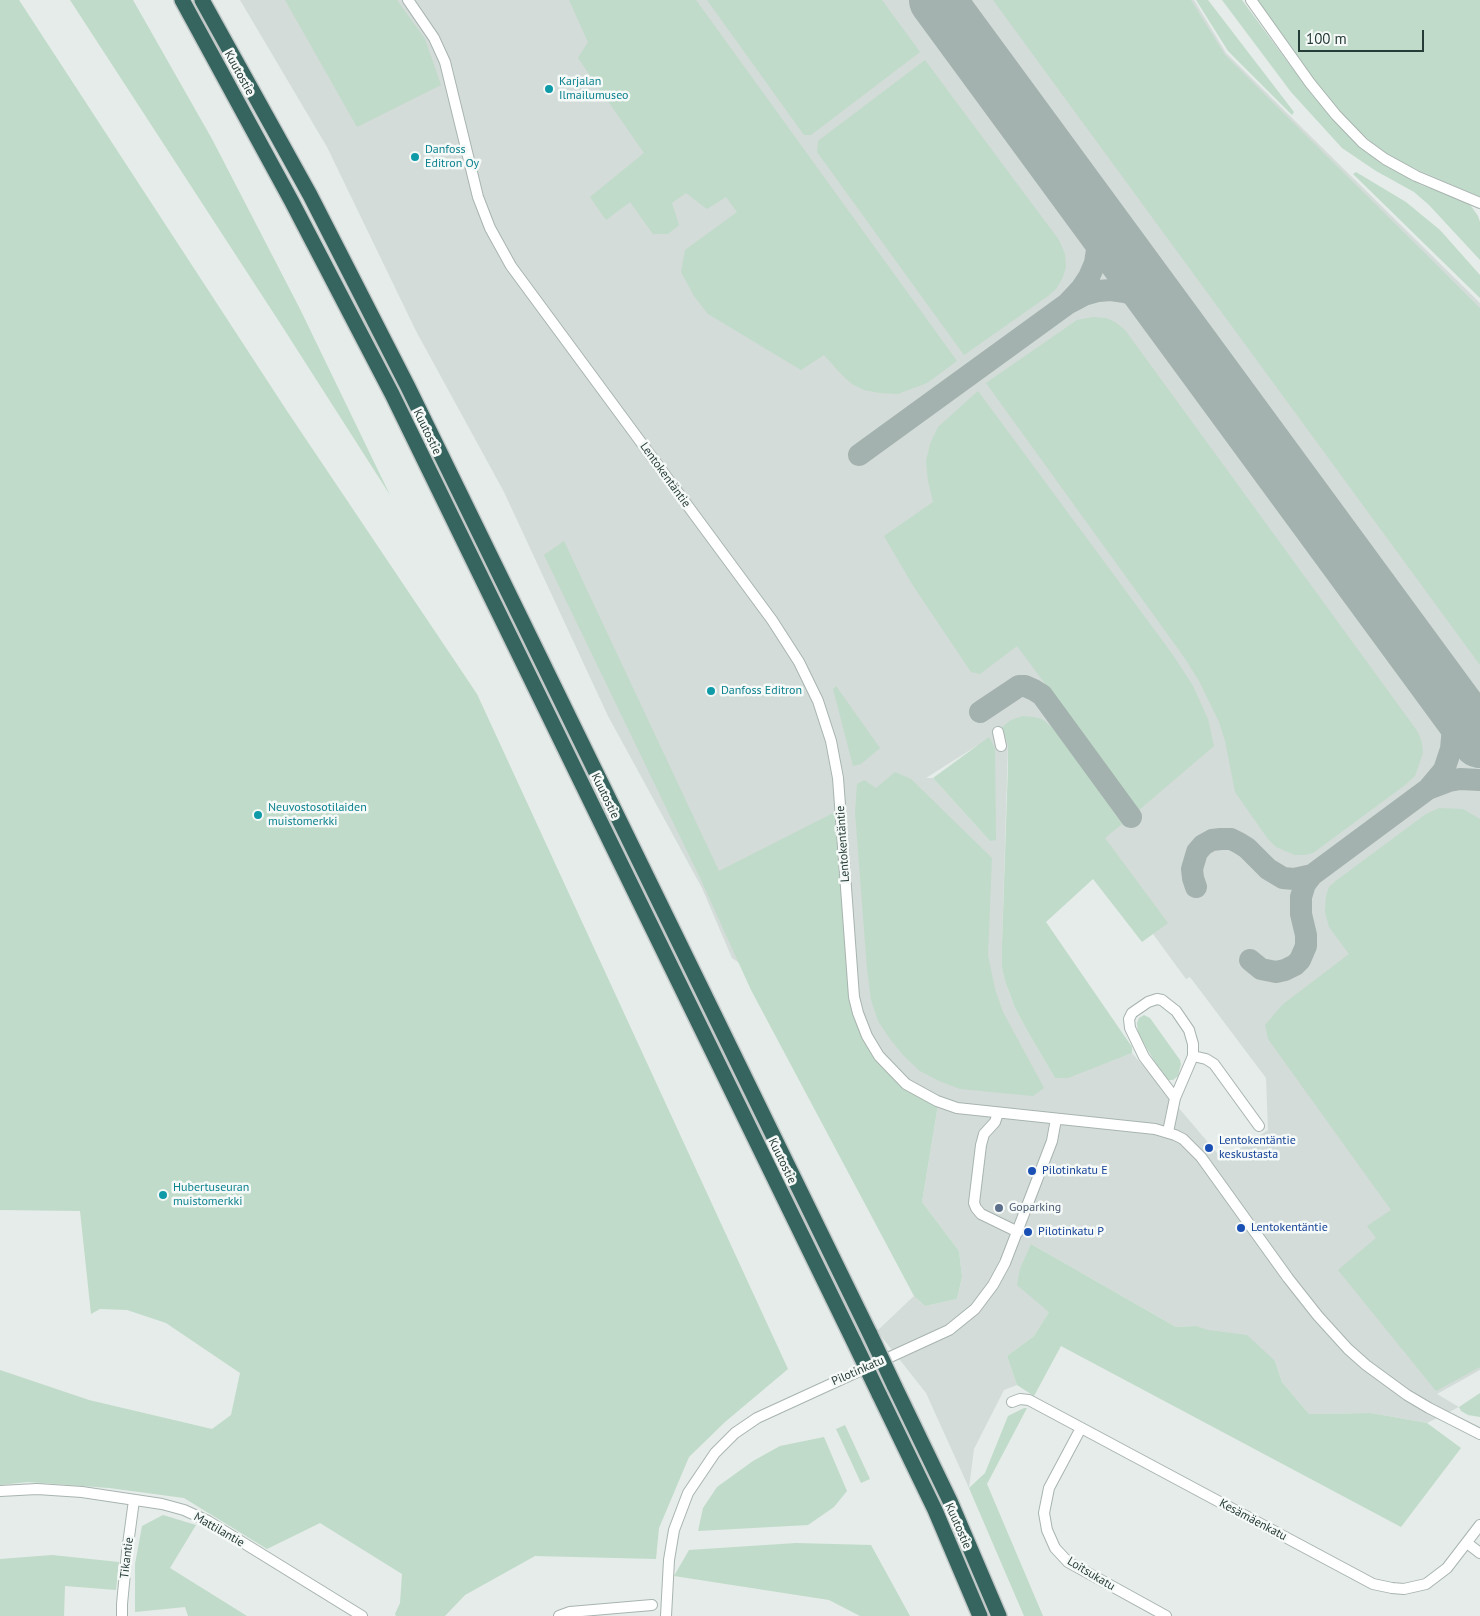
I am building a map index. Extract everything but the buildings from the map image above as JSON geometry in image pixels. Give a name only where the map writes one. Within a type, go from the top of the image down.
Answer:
[{"type":"highway","name":"Kuutostie","points":[[182,0],[292,202],[392,394],[935,1510],[980,1616]]},
{"type":"highway","name":"Kuutostie","points":[[202,0],[310,195],[404,378],[870,1334],[954,1510],[999,1616]]},
{"type":"street","name":"Lentokentäntie","points":[[408,0],[434,38],[445,62],[478,197],[490,228],[511,266],[772,620],[799,662],[818,701],[831,741],[838,778],[854,997],[867,1036],[879,1056],[906,1084],[937,1101],[957,1108],[1147,1128],[1168,1132],[1183,1139],[1192,1146],[1288,1278],[1318,1316],[1348,1349],[1366,1365],[1407,1395],[1480,1434]]},
{"type":"street","points":[[1251,0],[1310,83],[1336,115],[1363,143],[1385,159],[1416,176],[1480,203]]},
{"type":"street","points":[[998,732],[1001,746]]},
{"type":"street","points":[[1168,1132],[1176,1098],[1193,1056],[1189,1030],[1176,1011],[1162,1000],[1157,999],[1132,1012],[1129,1019],[1130,1028],[1144,1057],[1176,1098]]},
{"type":"street","points":[[1193,1056],[1206,1059],[1214,1064],[1259,1126]]},
{"type":"street","points":[[998,1113],[995,1122],[984,1134],[981,1145],[974,1203],[981,1214],[1018,1232]]},
{"type":"street","name":"Pilotinkatu","points":[[666,1616],[669,1560],[674,1530],[688,1492],[715,1453],[735,1433],[757,1418],[949,1330],[976,1309],[993,1285],[1005,1263],[1052,1142],[1056,1119]]},
{"type":"street","name":"Kesämäenkatu","points":[[1012,1402],[1020,1399],[1029,1400],[1373,1584],[1398,1589],[1426,1584],[1447,1568],[1480,1525]]},
{"type":"street","name":"Loitsukatu","points":[[1081,1428],[1049,1488],[1044,1514],[1047,1530],[1055,1548],[1068,1562],[1166,1616]]},
{"type":"street","name":"Mattilantie","points":[[0,1491],[37,1489],[82,1492],[162,1504],[184,1510],[208,1522],[362,1616]]},
{"type":"street","name":"Tikantie","points":[[122,1616],[127,1552],[134,1500]]},
{"type":"street","points":[[1467,1542],[1480,1553]]},
{"type":"street","points":[[559,1616],[570,1612],[652,1605]]},
{"type":"shaded area","points":[[240,0],[1194,0],[1226,53],[1480,303],[1480,1370],[1437,1394],[1459,1407],[1427,1423],[1371,1413],[1309,1414],[1282,1382],[1275,1361],[1196,1326],[1176,1327],[1031,1244],[1049,1312],[1034,1336],[1007,1356],[1017,1385],[1004,1390],[974,1449],[969,1488],[926,1393],[877,1331],[914,1296],[925,1306],[957,1299],[962,1277],[959,1251],[922,1202],[937,1101],[732,958],[702,888],[608,716],[504,492],[416,331],[327,147]],"holes":[[[978,745],[985,750],[990,841],[933,778],[926,778]],[[1008,745],[1155,932],[1153,934],[1186,979],[1190,977],[1266,1078],[1268,1130],[1223,1160],[1132,1053],[1103,1064],[1055,1078],[1015,1008],[1002,968]]]},
{"type":"green space","points":[[0,0],[19,0],[287,411],[477,694],[788,1369],[725,1422],[689,1457],[659,1528],[656,1559],[535,1556],[465,1595],[445,1616],[396,1616],[395,1614],[400,1603],[402,1574],[320,1523],[267,1549],[184,1498],[109,1488],[28,1482],[0,1485],[0,1370],[89,1400],[212,1429],[231,1415],[240,1373],[166,1323],[127,1310],[100,1309],[91,1314],[80,1211],[0,1210]]},
{"type":"green space","points":[[70,0],[133,0],[212,139],[300,309],[390,495],[280,323]]},
{"type":"green space","points":[[285,0],[397,0],[425,39],[441,85],[357,127]]},
{"type":"green space","points":[[569,0],[696,0],[957,361],[927,383],[898,394],[864,390],[852,384],[824,355],[801,370],[708,314],[694,296],[681,272],[685,250],[737,212],[726,197],[707,209],[686,193],[672,203],[679,225],[668,234],[653,234],[630,202],[606,220],[590,197],[644,153],[578,58],[588,42]]},
{"type":"green space","points":[[707,0],[882,0],[920,52],[811,135],[804,135]]},
{"type":"green space","points":[[993,0],[1191,0],[1225,55],[1480,308],[1480,665]]},
{"type":"green space","points":[[1196,0],[1208,0],[1294,112],[1292,115],[1228,51]]},
{"type":"green space","points":[[1222,0],[1242,0],[1312,95],[1355,142],[1381,162],[1421,185],[1465,201],[1471,206],[1480,222],[1480,260],[1429,205],[1414,192],[1376,171],[1342,148],[1291,92]]},
{"type":"green space","points":[[1254,0],[1480,0],[1480,197],[1397,161],[1371,142],[1347,120],[1302,65]]},
{"type":"green space","points":[[925,60],[1059,240],[1065,254],[1066,267],[1056,289],[964,355],[817,152],[818,141]]},
{"type":"green space","points":[[1356,172],[1406,202],[1440,230],[1480,275],[1480,298],[1353,174]]},
{"type":"green space","points":[[1093,317],[1106,318],[1125,330],[1418,732],[1423,753],[1415,776],[1313,853],[1295,855],[1276,847],[1268,839],[1235,792],[1225,741],[1219,722],[1199,681],[1184,657],[986,383],[1077,320]]},
{"type":"green space","points":[[978,391],[1173,655],[1193,686],[1208,719],[1214,746],[1139,810],[1017,646],[980,674],[971,672],[912,584],[884,536],[933,502],[926,461],[930,444],[938,427]]},
{"type":"green space","points":[[564,541],[719,871],[841,809],[858,1013],[893,1072],[937,1101],[922,1202],[959,1251],[962,1277],[957,1299],[925,1306],[914,1296],[751,990],[701,880],[544,555]]},
{"type":"green space","points":[[836,686],[880,748],[861,764],[853,766],[833,689]]},
{"type":"green space","points":[[1023,716],[1042,719],[1055,730],[1122,824],[1105,838],[1168,923],[1142,942],[1093,879],[1046,922],[1132,1047],[1132,1053],[1068,1078],[1055,1078],[1015,1008],[1002,968],[1008,745],[1002,727],[1011,720]]},
{"type":"green space","points":[[989,737],[995,748],[996,840],[990,841],[933,778]]},
{"type":"green space","points":[[895,772],[911,779],[992,858],[988,955],[995,989],[1003,1012],[1044,1088],[1033,1096],[960,1089],[939,1081],[920,1071],[904,1056],[878,1021],[871,1000],[867,969],[855,812],[857,784],[864,780],[876,788]]},
{"type":"green space","points":[[1439,808],[1463,809],[1480,819],[1480,1367],[1436,1391],[1338,1270],[1376,1238],[1367,1226],[1391,1210],[1268,1039],[1265,1025],[1282,1005],[1349,954],[1329,927],[1325,912],[1326,896],[1329,887],[1426,814]]},
{"type":"green space","points":[[1144,1015],[1150,1018],[1180,1060],[1178,1076],[1173,1080],[1168,1080],[1164,1077],[1138,1034],[1137,1023],[1139,1018]]},
{"type":"green space","points":[[1031,1244],[1176,1327],[1196,1326],[1208,1330],[1247,1335],[1275,1361],[1282,1382],[1309,1414],[1371,1413],[1427,1423],[1461,1448],[1401,1527],[1061,1346],[1034,1396],[1017,1385],[1007,1356],[1034,1336],[1049,1312],[1017,1285],[1020,1269]]},
{"type":"green space","points":[[1480,1393],[1480,1417],[1468,1415],[1461,1411],[1459,1407]]},
{"type":"green space","points":[[1027,1408],[987,1484],[1043,1616],[1024,1616],[969,1488],[985,1473],[1008,1416]]},
{"type":"green space","points":[[845,1425],[870,1479],[861,1483],[836,1429]]},
{"type":"green space","points":[[824,1437],[847,1491],[834,1507],[808,1525],[698,1531],[703,1508],[717,1487],[753,1461],[780,1446]]},
{"type":"green space","points":[[163,1515],[196,1525],[170,1568],[247,1616],[188,1616],[185,1607],[135,1612],[135,1564],[142,1526]]},
{"type":"green space","points":[[796,1543],[871,1545],[910,1616],[860,1616],[829,1600],[674,1576],[689,1550]]},
{"type":"green space","points":[[52,1555],[119,1562],[116,1590],[65,1586],[64,1616],[0,1616],[0,1559]]},
{"type":"taxiway","points":[[1083,199],[1093,220],[1097,236],[1097,250],[1095,263],[1089,277],[1067,304],[1084,295],[1098,291],[1125,292],[1140,296],[1176,326]]},
{"type":"taxiway","points":[[859,455],[1067,304]]},
{"type":"taxiway","points":[[980,712],[1019,686],[1025,686],[1042,695],[1131,817]]},
{"type":"taxiway","points":[[1441,688],[1452,716],[1451,749],[1444,770],[1428,789],[1460,779],[1480,780]]},
{"type":"taxiway","points":[[1250,960],[1261,969],[1276,972],[1295,965],[1300,960],[1306,946],[1306,935],[1301,914],[1301,897],[1305,884],[1312,875],[1428,789]]},
{"type":"taxiway","points":[[1196,887],[1192,869],[1197,852],[1203,845],[1212,840],[1221,839],[1231,839],[1247,848],[1268,869],[1283,878],[1294,879],[1312,875]]},
{"type":"runway","points":[[937,0],[1480,740]]},
{"type":"place","name":"Karjalan Ilmailumuseo","points":[[549,89]]},
{"type":"place","name":"Danfoss Editron Oy","points":[[415,157]]},
{"type":"place","name":"Danfoss Editron","points":[[711,691]]},
{"type":"place","name":"Neuvostosotilaiden muistomerkki","points":[[258,815]]},
{"type":"place","name":"Lentokentäntie keskustasta","points":[[1209,1148]]},
{"type":"place","name":"Pilotinkatu E","points":[[1032,1171]]},
{"type":"place","name":"Hubertuseuran muistomerkki","points":[[163,1195]]},
{"type":"place","name":"Goparking","points":[[999,1208]]},
{"type":"place","name":"Lentokentäntie","points":[[1241,1228]]},
{"type":"place","name":"Pilotinkatu P","points":[[1028,1232]]}]
